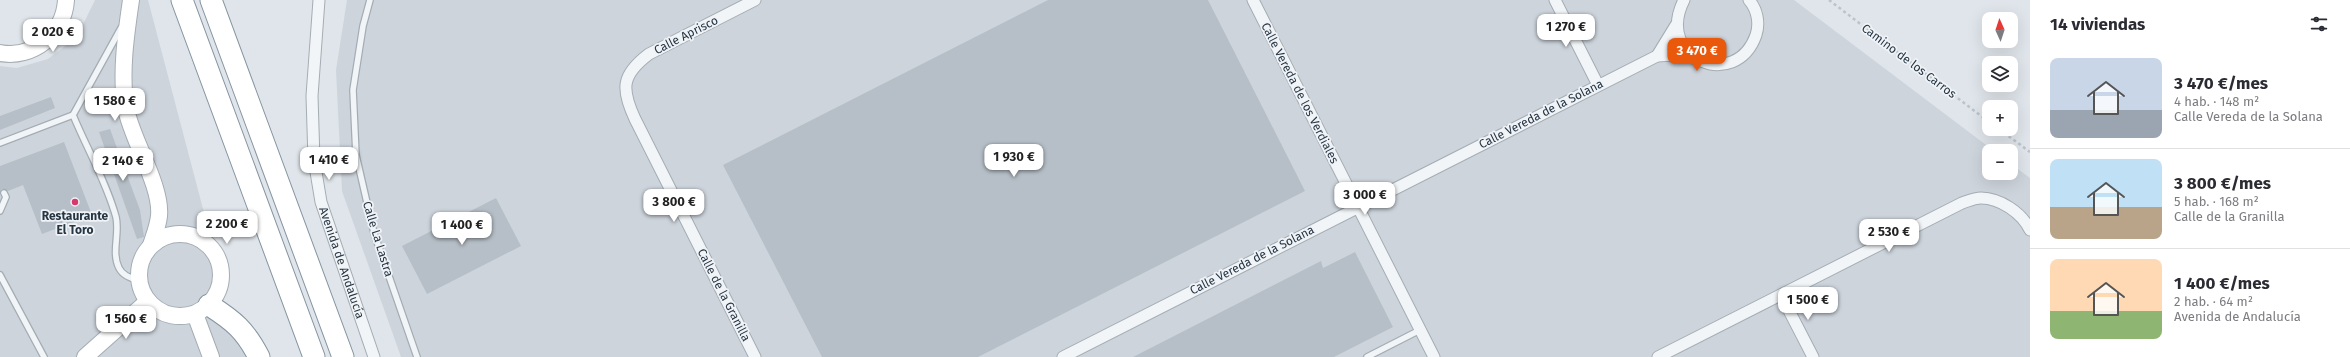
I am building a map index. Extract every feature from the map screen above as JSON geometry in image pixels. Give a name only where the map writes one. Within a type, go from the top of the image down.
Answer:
[{"type":"highway","points":[[182,0],[314,357]]},
{"type":"highway","points":[[211,0],[343,357]]},
{"type":"highway","points":[[202,310],[235,322],[250,339],[259,357]]},
{"type":"street","points":[[0,53],[16,54],[30,50],[43,43],[54,34],[61,22],[66,0]]},
{"type":"street","points":[[131,0],[127,17],[124,88],[126,108],[131,127],[147,168],[159,214],[151,245],[139,268],[139,281],[142,292],[148,301],[158,310],[170,315],[183,317],[202,310],[217,294],[222,281],[222,270],[213,249],[204,241],[183,234],[161,238],[151,245]]},
{"type":"street","name":"Avenida de Andalucía","points":[[319,0],[312,96],[314,160],[321,202],[374,357]]},
{"type":"street","name":"Calle Aprisco","points":[[625,80],[634,65],[649,54],[755,0]]},
{"type":"street","name":"Calle Vereda de los Verdiales","points":[[1253,0],[1434,357]]},
{"type":"street","points":[[1555,0],[1598,85]]},
{"type":"street","points":[[1657,56],[1676,25],[1678,12],[1684,0]]},
{"type":"street","name":"Calle Vereda de la Solana","points":[[1062,357],[1657,56],[1674,55],[1694,58],[1706,63],[1720,65],[1733,62],[1745,54],[1753,44],[1758,31],[1758,18],[1749,0]]},
{"type":"street","points":[[1676,25],[1682,43],[1694,58]]},
{"type":"street","name":"Calle de la Granilla","points":[[625,80],[626,100],[755,357]]},
{"type":"street","points":[[1658,357],[1962,203],[1980,198],[1997,201],[2013,210],[2030,230]]},
{"type":"street","points":[[1781,295],[1813,357]]},
{"type":"street","points":[[84,357],[148,301]]},
{"type":"street","points":[[202,310],[211,357]]},
{"type":"lane","name":"Calle La Lastra","points":[[370,0],[363,26],[353,90],[356,155],[374,232],[417,357]]},
{"type":"lane","points":[[0,143],[73,115],[127,17]]},
{"type":"lane","points":[[73,115],[83,139],[91,150],[119,229],[116,252],[119,270],[124,275],[139,281]]},
{"type":"lane","points":[[0,211],[6,197],[4,192]]},
{"type":"lane","points":[[0,275],[44,357]]},
{"type":"lane","points":[[1367,357],[1420,330]]},
{"type":"path","name":"Camino de los Carros","points":[[1829,0],[1982,117]]},
{"type":"path","points":[[2008,136],[2030,152]]},
{"type":"shaded area","points":[[95,0],[148,0],[222,281],[209,305],[259,357],[0,357],[0,66],[17,68],[48,59],[77,37]]},
{"type":"shaded area","points":[[347,0],[1794,0],[1985,144],[1982,144],[1982,180],[2018,180],[2018,169],[2030,178],[2030,357],[401,357],[342,191],[336,70]]},
{"type":"building","points":[[1048,0],[1208,0],[1305,191],[978,357],[822,357],[723,165]]},
{"type":"building","points":[[51,97],[55,108],[0,130],[0,116]]},
{"type":"building","points":[[110,129],[140,210],[144,237],[137,239],[99,132]]},
{"type":"building","points":[[64,142],[92,215],[42,234],[23,185],[8,191],[2,189],[0,192],[0,166]]},
{"type":"building","points":[[496,198],[521,246],[427,294],[402,246]]},
{"type":"building","points":[[1355,252],[1393,327],[1334,357],[1133,357],[1321,261],[1323,268]]},
{"type":"place","name":"Restaurante El Toro","points":[[75,202]]}]
